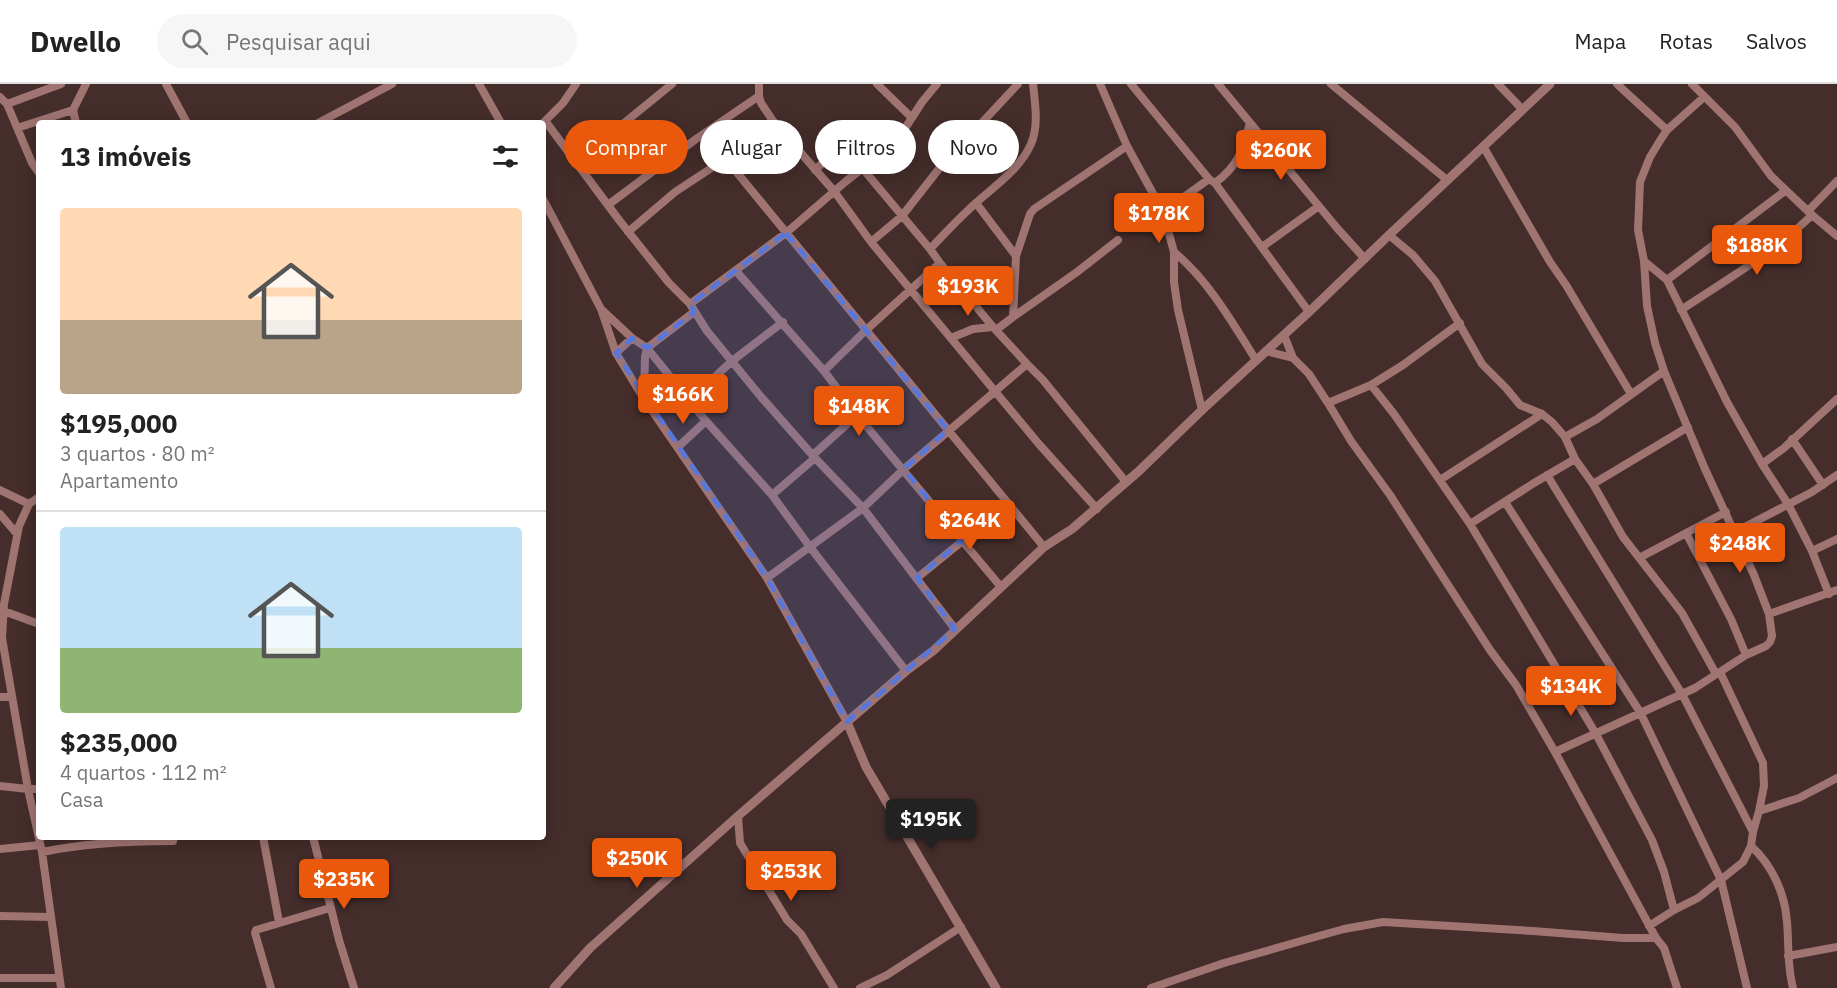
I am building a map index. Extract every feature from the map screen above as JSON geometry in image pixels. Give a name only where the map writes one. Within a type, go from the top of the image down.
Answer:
[{"type":"street","points":[[7,104],[61,84]]},
{"type":"street","points":[[75,120],[73,110],[86,84]]},
{"type":"street","points":[[166,84],[185,120]]},
{"type":"street","points":[[324,120],[392,84]]},
{"type":"street","points":[[479,84],[499,120]]},
{"type":"street","points":[[546,120],[563,103],[576,84]]},
{"type":"street","points":[[628,120],[672,84]]},
{"type":"street","points":[[759,84],[759,96],[764,109],[815,170]]},
{"type":"street","points":[[877,84],[912,118],[937,84]]},
{"type":"street","points":[[871,242],[902,216],[938,170],[1018,84]]},
{"type":"street","points":[[930,249],[1015,168],[1031,145],[1036,117],[1034,84]]},
{"type":"street","points":[[1100,84],[1127,146],[1163,212],[1174,252],[1176,303],[1202,410]]},
{"type":"street","points":[[1131,84],[1212,181],[1309,312]]},
{"type":"street","points":[[1218,84],[1318,206],[1365,259]]},
{"type":"street","points":[[1331,84],[1447,180]]},
{"type":"street","points":[[1498,84],[1522,109]]},
{"type":"street","points":[[554,988],[590,948],[738,816],[906,671],[933,651],[1044,547],[1072,529],[1126,482],[1550,84]]},
{"type":"street","points":[[1617,84],[1667,130]]},
{"type":"street","points":[[1692,84],[1735,127],[1785,191],[1837,236]]},
{"type":"street","points":[[608,205],[696,139],[759,96]]},
{"type":"street","points":[[0,97],[7,104],[36,169]]},
{"type":"street","points":[[1555,752],[1695,688],[1746,655],[1766,646],[1772,636],[1769,614],[1665,371],[1648,313],[1644,261],[1638,230],[1640,182],[1650,157],[1667,130],[1704,97]]},
{"type":"street","points":[[42,120],[73,110]]},
{"type":"street","points":[[17,128],[36,122]]},
{"type":"street","points":[[1163,212],[1228,173],[1238,160],[1250,123]]},
{"type":"street","points":[[546,125],[564,148]]},
{"type":"street","points":[[1013,317],[1016,256],[1030,214],[1127,146]]},
{"type":"street","points":[[1483,146],[1631,394]]},
{"type":"street","points":[[628,232],[675,192],[716,165],[724,163],[734,169],[1044,547]]},
{"type":"street","points":[[584,174],[669,283],[690,304],[732,361],[814,457],[863,508],[955,629]]},
{"type":"street","points":[[819,174],[834,191],[871,242],[1058,467],[1096,509]]},
{"type":"street","points":[[690,304],[786,233],[855,174]]},
{"type":"street","points":[[868,174],[994,329],[1043,380],[1126,482]]},
{"type":"street","points":[[1681,310],[1756,261],[1796,231],[1837,181]]},
{"type":"street","points":[[1667,280],[1785,191]]},
{"type":"street","points":[[976,203],[1016,256]]},
{"type":"street","points":[[546,204],[601,309],[616,353],[644,399],[767,578],[847,722],[866,767],[996,988]]},
{"type":"street","points":[[1262,247],[1318,206]]},
{"type":"street","points":[[1389,235],[1413,255],[1429,273],[1440,288],[1475,353],[1492,375],[1520,405],[1542,414],[1565,437],[1575,459],[1593,484],[1617,529],[1676,605],[1718,673],[1762,763],[1764,786],[1751,846],[1743,862],[1698,898],[1649,926]]},
{"type":"street","points":[[951,338],[973,329],[994,329],[1077,272],[1118,240]]},
{"type":"street","points":[[1174,252],[1192,268],[1214,295],[1256,360]]},
{"type":"street","points":[[1644,261],[1667,280],[1727,402],[1788,504],[1812,551],[1829,594]]},
{"type":"street","points":[[825,371],[940,263]]},
{"type":"street","points":[[736,271],[825,371],[857,415],[1001,587]]},
{"type":"street","points":[[601,309],[632,338],[647,348],[706,421],[772,495],[810,548],[906,671]]},
{"type":"street","points":[[644,399],[647,348],[694,312]]},
{"type":"street","points":[[690,400],[732,361],[783,322]]},
{"type":"street","points":[[1328,403],[1371,385],[1403,365],[1460,323]]},
{"type":"street","points":[[1284,335],[1293,358],[1309,374],[1472,623],[1516,685],[1649,926],[1664,948],[1677,988]]},
{"type":"street","points":[[616,353],[632,338]]},
{"type":"street","points":[[1266,351],[1293,358]]},
{"type":"street","points":[[767,578],[863,508],[948,430],[1027,364]]},
{"type":"street","points":[[1565,437],[1597,419],[1665,371]]},
{"type":"street","points":[[1371,385],[1470,524],[1596,734],[1652,840],[1665,872],[1674,910]]},
{"type":"street","points":[[1762,464],[1784,448],[1837,399]]},
{"type":"street","points":[[1440,480],[1542,414]]},
{"type":"street","points":[[772,495],[857,415]]},
{"type":"street","points":[[678,447],[706,421]]},
{"type":"street","points":[[1593,484],[1688,427]]},
{"type":"street","points":[[1792,439],[1822,485]]},
{"type":"street","points":[[1470,524],[1575,459]]},
{"type":"street","points":[[1735,532],[1837,475]]},
{"type":"street","points":[[1547,476],[1682,694],[1753,832]]},
{"type":"street","points":[[0,490],[29,504]]},
{"type":"street","points":[[36,499],[29,504],[19,526],[2,610],[2,638],[11,697],[36,828]]},
{"type":"street","points":[[1505,502],[1640,712],[1721,880],[1747,988]]},
{"type":"street","points":[[917,578],[1008,504]]},
{"type":"street","points":[[1639,558],[1726,512]]},
{"type":"street","points":[[0,514],[17,534]]},
{"type":"street","points":[[1686,533],[1731,619],[1746,655]]},
{"type":"street","points":[[1812,551],[1837,539]]},
{"type":"street","points":[[1769,614],[1837,590]]},
{"type":"street","points":[[2,610],[36,623]]},
{"type":"street","points":[[0,697],[11,697]]},
{"type":"street","points":[[1759,811],[1799,798],[1837,778]]},
{"type":"street","points":[[0,786],[36,789]]},
{"type":"street","points":[[738,816],[740,843],[787,920],[801,934],[834,988]]},
{"type":"street","points":[[39,840],[61,988]]},
{"type":"street","points":[[264,840],[279,922]]},
{"type":"street","points":[[314,840],[330,908],[354,988]]},
{"type":"street","points":[[0,849],[41,849],[142,841],[173,841]]},
{"type":"street","points":[[1751,846],[1765,861],[1780,891],[1786,917],[1788,967],[1793,988]]},
{"type":"street","points":[[271,988],[256,930],[330,908]]},
{"type":"street","points":[[0,916],[50,917]]},
{"type":"street","points":[[1151,988],[1224,963],[1308,939],[1383,922],[1623,938],[1656,938]]},
{"type":"street","points":[[860,988],[887,975],[961,927]]},
{"type":"street","points":[[1788,956],[1837,947]]},
{"type":"street","points":[[0,978],[59,978]]},
{"type":"highlighted area","points":[[786,233],[948,430],[904,469],[962,541],[917,578],[955,629],[847,722],[767,578],[616,353],[632,338],[647,348],[694,312],[690,304]]}]
